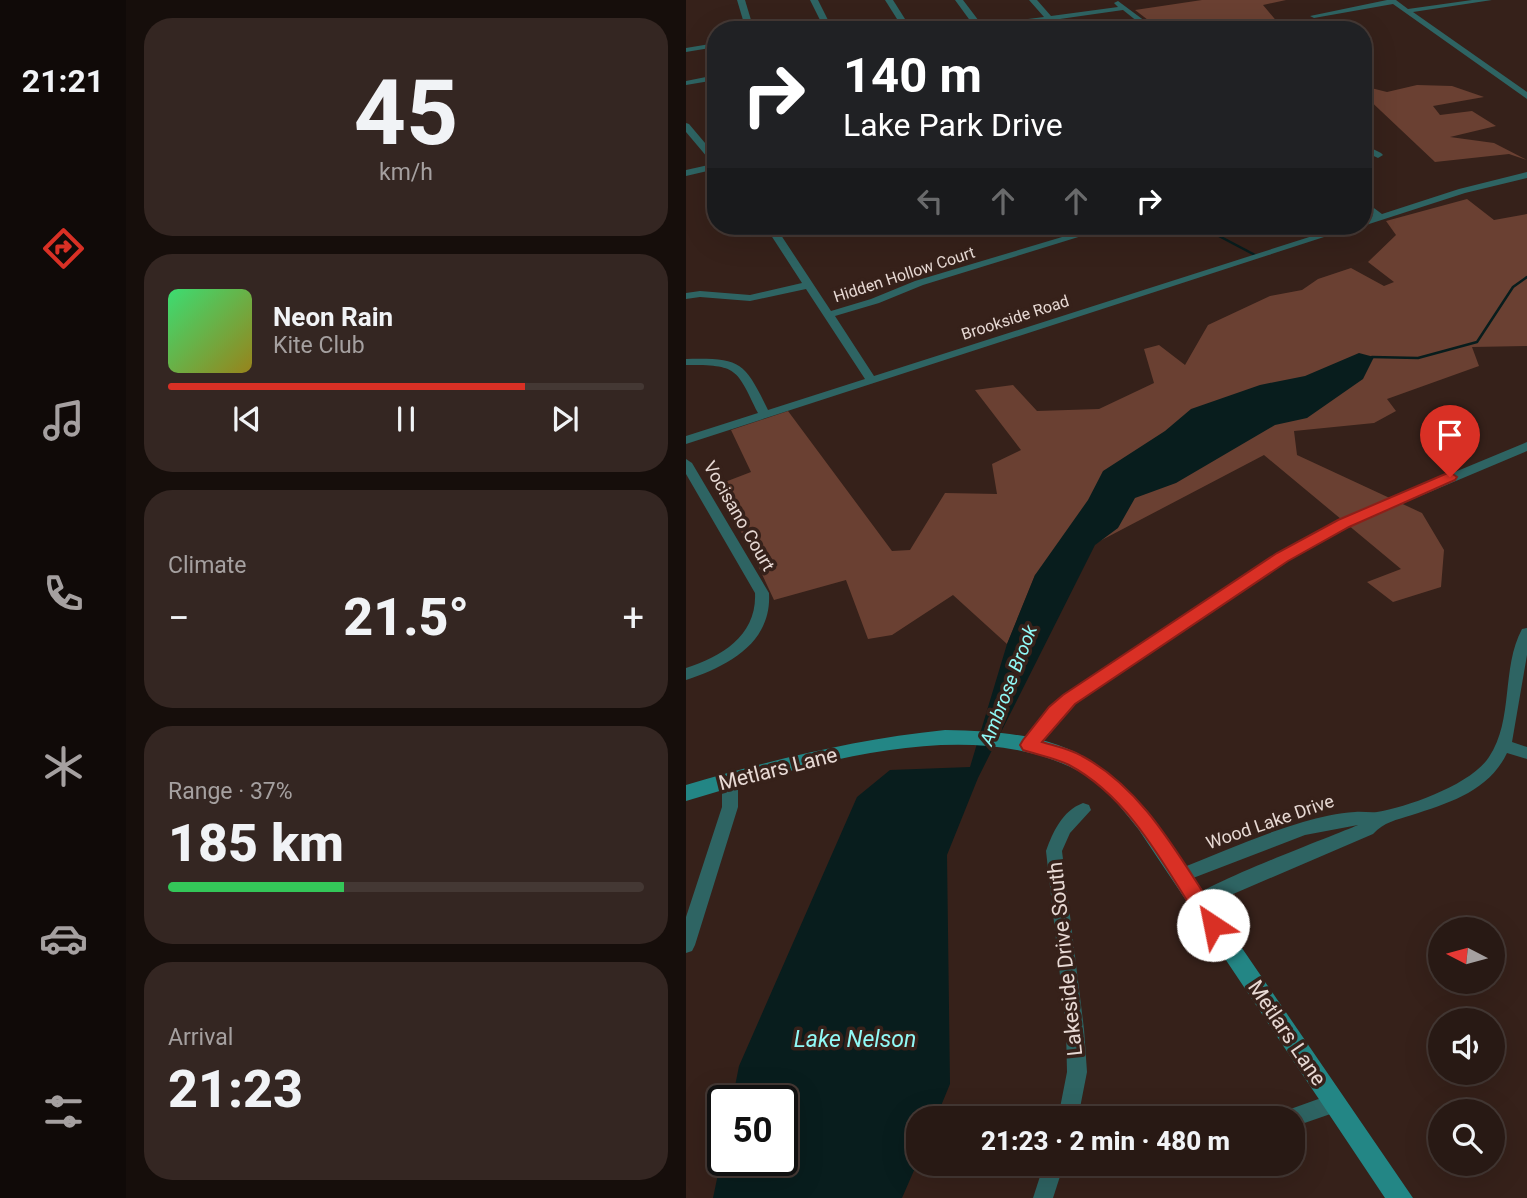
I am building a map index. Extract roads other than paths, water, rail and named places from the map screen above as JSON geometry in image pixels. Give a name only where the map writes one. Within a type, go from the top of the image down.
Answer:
[{"type":"main road","name":"Metlars Lane","points":[[688,791],[877,745],[914,740],[975,739],[1019,743],[1074,760],[1114,786],[1146,824],[1400,1198]]},
{"type":"street","points":[[741,0],[749,21]]},
{"type":"street","points":[[814,0],[825,21]]},
{"type":"street","points":[[889,0],[902,21]]},
{"type":"street","points":[[959,0],[975,21]]},
{"type":"street","points":[[1033,0],[1049,18]]},
{"type":"street","points":[[1114,0],[1142,21]]},
{"type":"street","points":[[1407,11],[1488,0]]},
{"type":"street","points":[[1314,16],[1393,1],[1527,96]]},
{"type":"street","points":[[1026,21],[1125,8]]},
{"type":"street","points":[[687,49],[707,46]]},
{"type":"street","points":[[686,83],[707,79]]},
{"type":"street","points":[[686,126],[707,153]]},
{"type":"street","points":[[1372,152],[1378,155]]},
{"type":"street","points":[[686,173],[707,167]]},
{"type":"street","points":[[1372,220],[1462,191],[1527,175]]},
{"type":"street","points":[[1372,210],[1380,217]]},
{"type":"street","points":[[776,235],[871,380]]},
{"type":"street","name":"Hidden Hollow Court","points":[[828,315],[875,301],[919,283],[1080,235]]},
{"type":"street","name":"Brookside Road","points":[[686,440],[1325,235]]},
{"type":"street","points":[[686,296],[700,294],[750,298],[808,285]]},
{"type":"street","points":[[686,362],[733,363],[742,369],[765,415]]},
{"type":"street","points":[[1019,743],[1069,699],[1283,557],[1344,523],[1527,446]]},
{"type":"street","name":"Vocisano Court","points":[[686,463],[762,593],[764,602],[757,622],[744,642],[718,662],[686,674]]},
{"type":"street","name":"Wood Lake Drive","points":[[1197,902],[1340,842],[1367,829],[1376,819],[1466,788],[1490,768],[1503,746],[1521,648],[1527,633]]},
{"type":"street","points":[[1503,746],[1527,753]]},
{"type":"street","points":[[686,945],[730,807],[730,781]]},
{"type":"street","name":"Lakeside Drive South","points":[[1071,1106],[1077,1072],[1075,1028],[1054,851],[1063,829],[1083,810]]},
{"type":"street","name":"Wood Lake Drive","points":[[1180,876],[1330,822],[1360,816],[1376,819]]},
{"type":"street","points":[[1330,822],[1340,842]]},
{"type":"street","points":[[1251,849],[1264,872]]},
{"type":"street","points":[[1305,1113],[1335,1102]]},
{"type":"street","points":[[1042,1198],[1050,1176]]},
{"type":"water","name":"Lake Nelson","points":[[1359,353],[1374,357],[1363,379],[1307,418],[1275,425],[1176,483],[1135,498],[1118,528],[1095,545],[978,778],[947,855],[950,1084],[941,1106],[906,1106],[906,1176],[912,1176],[902,1198],[713,1198],[718,1176],[798,1176],[798,1085],[735,1085],[739,1066],[857,797],[890,770],[970,767],[1007,644],[1035,575],[1088,500],[1103,471],[1165,431],[1191,409],[1260,385],[1305,376]]},
{"type":"waterway","points":[[1217,235],[1257,256]]},
{"type":"waterway","name":"Ambrose Brook","points":[[1372,357],[1418,358],[1477,342],[1513,287],[1527,277]]}]
